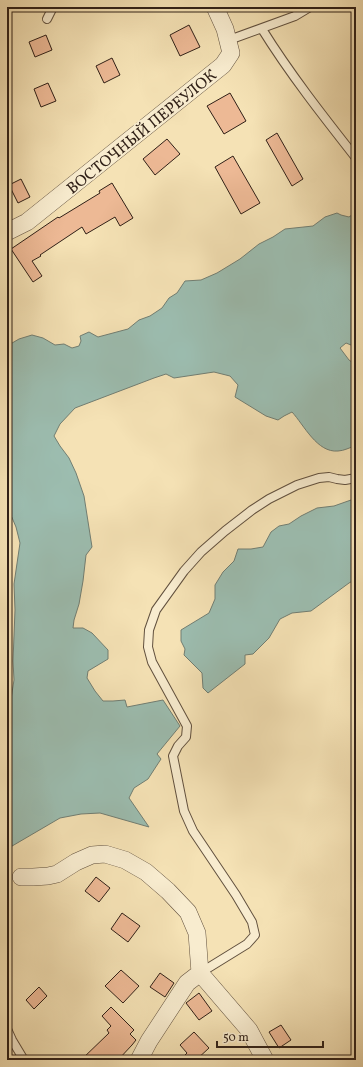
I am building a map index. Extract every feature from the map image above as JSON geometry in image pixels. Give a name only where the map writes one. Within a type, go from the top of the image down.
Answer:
[{"type":"street","name":"ВОСТОЧНЫЙ ПЕРЕУЛОК","points":[[7,232],[26,222],[223,65],[231,53],[229,40],[215,7]]},
{"type":"street","points":[[21,876],[40,877],[57,874],[92,854],[105,854],[125,860],[146,872],[168,891],[188,912],[197,933],[200,973],[249,1030],[265,1060]]},
{"type":"street","points":[[139,1060],[149,1041],[187,983],[200,973]]},
{"type":"lane","points":[[47,19],[53,7]]},
{"type":"lane","points":[[229,40],[295,16],[310,7]]},
{"type":"lane","points":[[262,29],[298,83],[356,158]]},
{"type":"lane","points":[[200,973],[247,944],[255,935],[252,922],[236,895],[193,831],[184,811],[173,756],[178,746],[186,738],[187,726],[152,662],[148,647],[148,630],[156,610],[184,571],[206,548],[252,510],[268,499],[297,485],[319,478],[329,477],[345,480],[356,478]]},
{"type":"lane","points":[[7,1029],[24,1060]]},
{"type":"shaded area","points":[[356,212],[356,347],[346,343],[340,348],[349,360],[356,365],[356,446],[338,451],[324,448],[317,443],[292,412],[278,420],[266,416],[235,397],[238,385],[230,376],[214,372],[174,378],[166,374],[154,378],[75,408],[60,424],[54,436],[69,458],[84,496],[92,547],[86,555],[79,604],[73,628],[83,628],[92,633],[108,650],[108,659],[88,671],[87,678],[103,701],[125,700],[127,707],[163,700],[180,726],[157,754],[161,759],[148,779],[134,788],[129,798],[149,827],[100,813],[81,814],[60,818],[7,849],[7,711],[11,699],[14,680],[14,584],[20,543],[16,527],[7,506],[7,346],[19,339],[32,335],[43,338],[55,345],[64,344],[72,348],[79,346],[81,341],[80,336],[89,332],[98,337],[128,329],[139,320],[150,316],[162,308],[169,298],[177,293],[185,281],[201,280],[217,273],[240,259],[259,244],[285,229],[313,226],[325,217],[337,213],[349,217]]},
{"type":"shaded area","points":[[356,498],[356,579],[311,611],[292,613],[280,619],[269,638],[253,654],[245,655],[245,664],[208,693],[203,688],[202,673],[184,655],[185,649],[181,641],[181,630],[209,613],[215,599],[215,585],[223,572],[234,561],[238,549],[263,547],[271,532],[279,526],[289,524],[317,508],[334,506]]},
{"type":"building","points":[[189,25],[200,47],[180,56],[170,35]]},
{"type":"building","points":[[46,35],[52,50],[35,57],[29,42]]},
{"type":"building","points":[[112,58],[120,75],[104,83],[96,66]]},
{"type":"building","points":[[48,83],[56,101],[41,107],[34,89]]},
{"type":"building","points":[[230,93],[246,121],[224,134],[207,106]]},
{"type":"building","points":[[277,133],[303,179],[292,186],[266,140]]},
{"type":"building","points":[[167,139],[180,154],[155,175],[143,159]]},
{"type":"building","points":[[233,156],[260,203],[241,214],[215,167]]},
{"type":"building","points":[[21,179],[30,197],[18,203],[9,185]]},
{"type":"building","points":[[112,183],[133,218],[120,226],[115,217],[86,234],[82,227],[32,261],[42,276],[33,282],[11,249],[58,217],[59,218],[100,193],[99,191]]},
{"type":"building","points":[[96,877],[110,888],[99,902],[85,891]]},
{"type":"building","points":[[122,913],[140,926],[128,942],[111,929]]},
{"type":"building","points":[[121,970],[139,986],[123,1003],[105,986]]},
{"type":"building","points":[[160,973],[174,983],[165,997],[150,987]]},
{"type":"building","points":[[39,987],[47,996],[34,1009],[26,1000]]},
{"type":"building","points":[[199,993],[212,1011],[199,1020],[186,1003]]},
{"type":"building","points":[[111,1007],[134,1030],[130,1034],[136,1040],[118,1060],[81,1060],[109,1033],[107,1030],[111,1026],[102,1016]]},
{"type":"building","points":[[281,1025],[291,1040],[279,1048],[269,1032]]},
{"type":"building","points":[[194,1032],[209,1048],[196,1060],[180,1060],[187,1053],[180,1045]]}]
